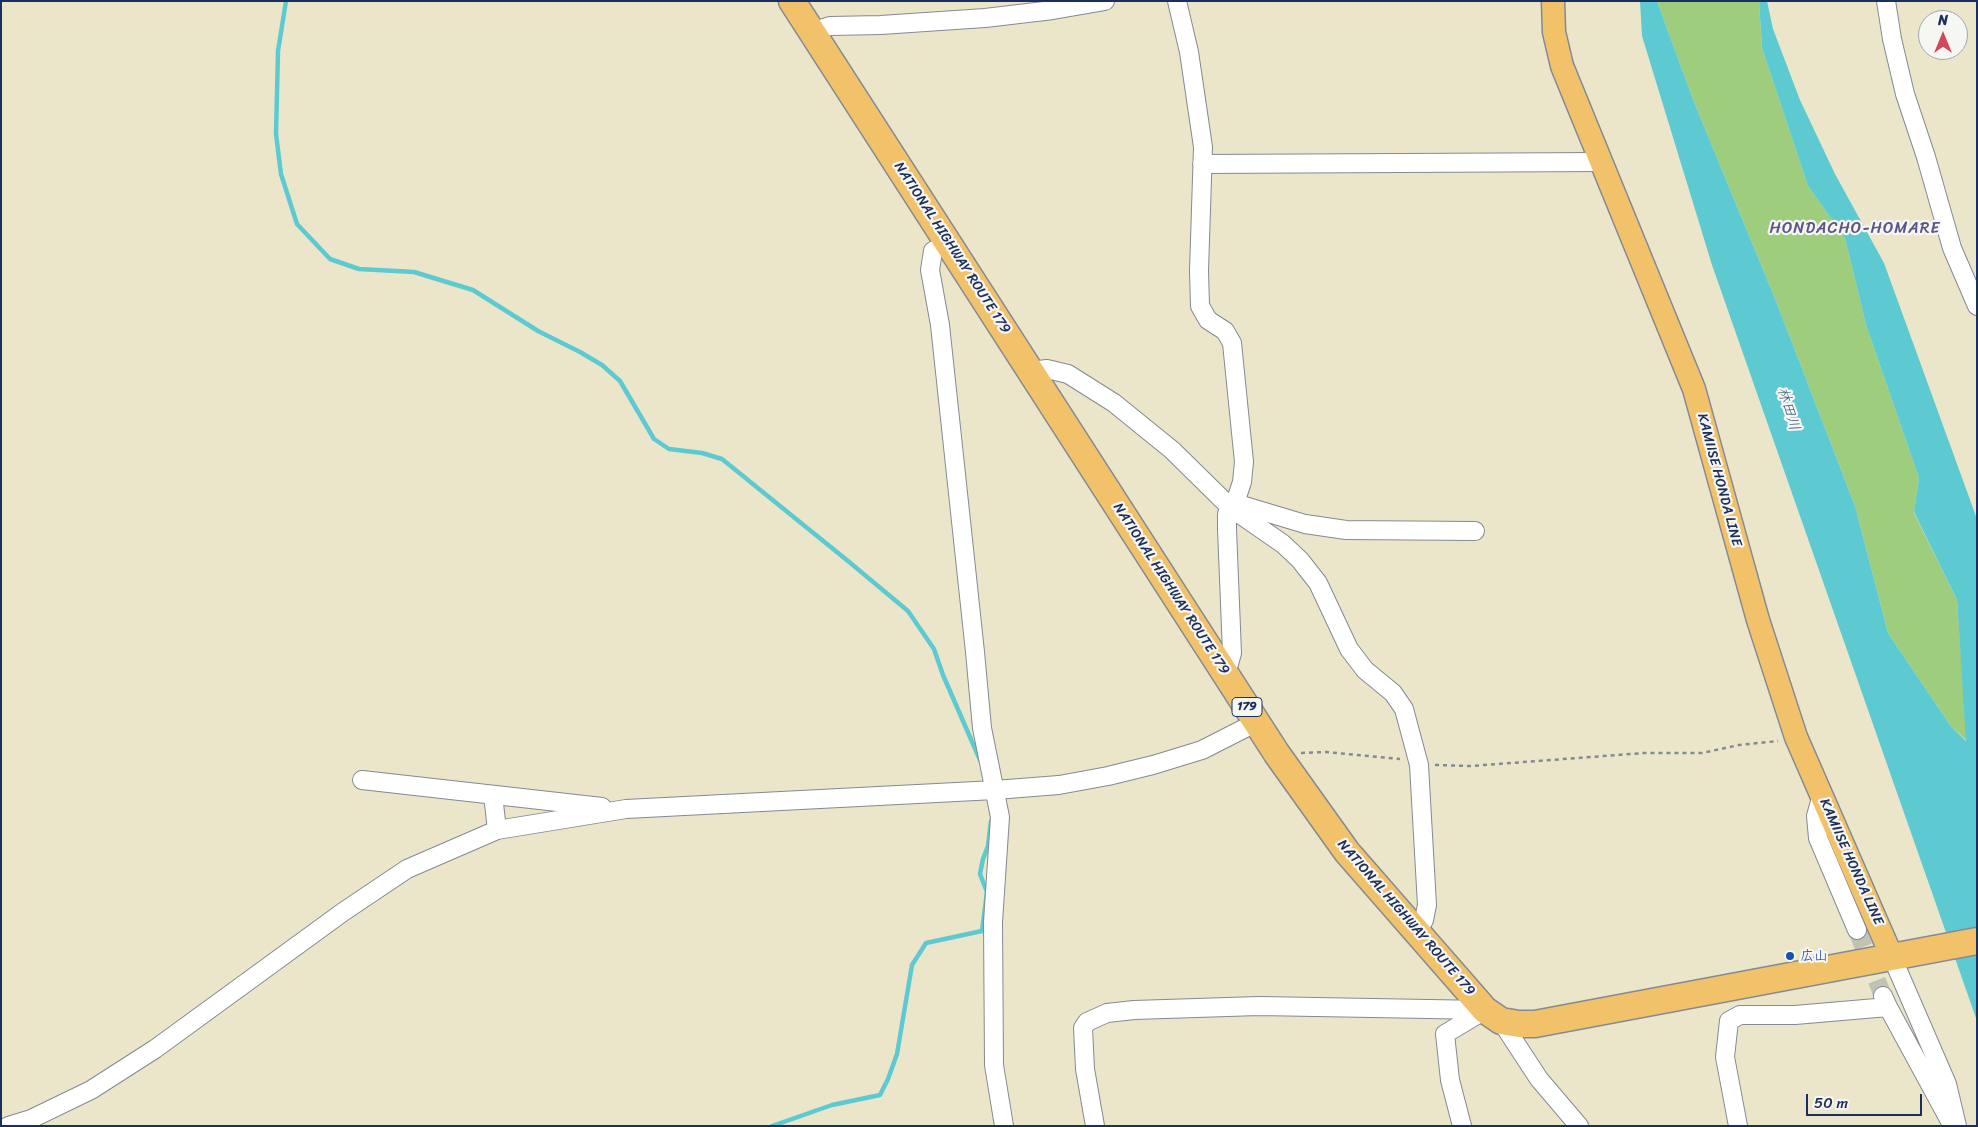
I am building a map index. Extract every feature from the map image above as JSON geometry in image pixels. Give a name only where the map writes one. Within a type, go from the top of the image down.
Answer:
[{"type":"highway","name":"NATIONAL HIGHWAY ROUTE 179","points":[[792,1],[1277,754],[1347,852],[1416,932],[1493,1015]]},
{"type":"highway","points":[[1493,1015],[1519,1024],[1535,1024],[1977,941]]},
{"type":"main road","name":"KAMIISE HONDA LINE","points":[[1552,1],[1554,32],[1562,66],[1694,388],[1758,620],[1796,737],[1892,957]]},
{"type":"street","points":[[812,32],[830,26],[881,25],[985,18],[1053,10],[1105,1]]},
{"type":"street","points":[[1177,1],[1189,52],[1203,146],[1199,271],[1200,306],[1208,320],[1225,331],[1232,343],[1244,462],[1242,482],[1233,506],[1227,514],[1232,653],[1229,664],[1223,670]]},
{"type":"street","points":[[1886,1],[1892,39],[1905,94],[1926,157],[1952,248],[1977,306]]},
{"type":"street","points":[[1202,164],[1602,162]]},
{"type":"street","points":[[948,242],[933,251],[930,270],[942,345],[990,791],[1000,817],[993,922],[994,1065],[1004,1126]]},
{"type":"street","points":[[1031,371],[1047,369],[1068,374],[1114,403],[1172,450],[1233,506],[1283,544],[1300,560],[1318,583],[1349,649],[1365,670],[1392,693],[1404,709],[1419,765],[1426,905],[1424,920],[1416,932]]},
{"type":"street","points":[[1233,506],[1305,524],[1346,530],[1475,531]]},
{"type":"street","points":[[8,1126],[31,1119],[91,1090],[156,1049],[335,918],[407,869],[498,830],[626,809],[990,791],[1059,785],[1153,765],[1202,750],[1257,722]]},
{"type":"street","points":[[362,780],[626,809]]},
{"type":"street","points":[[494,795],[498,830]]},
{"type":"street","points":[[1822,796],[1816,816],[1818,838],[1856,930]]},
{"type":"street","points":[[1892,957],[1948,1084],[1957,1126]]},
{"type":"street","points":[[1738,1126],[1726,1057],[1730,1021],[1740,1015],[1795,1015],[1885,1001],[1952,1126]]},
{"type":"street","points":[[1095,1126],[1085,1069],[1083,1028],[1087,1022],[1107,1013],[1134,1010],[1259,1006],[1493,1015]]},
{"type":"street","points":[[1462,1126],[1450,1080],[1445,1034],[1493,1015]]},
{"type":"street","points":[[1493,1015],[1539,1080],[1579,1126]]},
{"type":"street","points":[[1952,1101],[1967,1126]]},
{"type":"path","points":[[1277,754],[1326,752],[1401,759],[1419,765],[1470,766],[1644,753],[1702,753],[1739,746],[1777,742],[1796,737]]},
{"type":"green space","points":[[1657,1],[1759,1],[1762,48],[1808,186],[1845,238],[1866,325],[1919,478],[1914,513],[1957,600],[1967,741],[1950,725],[1888,633],[1855,506],[1776,301],[1694,102]]},
{"type":"water","name":"林田川","points":[[1640,1],[1657,1],[1694,102],[1776,301],[1855,506],[1888,633],[1950,725],[1966,741],[1957,600],[1914,512],[1919,478],[1866,325],[1845,238],[1808,186],[1762,48],[1759,1],[1767,1],[1773,29],[1800,100],[1835,174],[1884,263],[1977,519],[1977,1021],[1712,265],[1642,36]]},
{"type":"waterway","points":[[286,1],[278,51],[276,134],[281,174],[297,224],[330,259],[359,269],[414,272],[473,290],[538,331],[602,365],[620,381],[654,439],[669,449],[702,453],[722,459],[908,611],[934,649],[943,675],[980,760]]},
{"type":"waterway","points":[[772,1126],[832,1105],[880,1095],[897,1054],[912,965],[926,943],[982,931],[987,892],[980,874],[988,846],[991,821]]},
{"type":"tunnel","points":[[1857,930],[1883,996]]},
{"type":"place","name":"広山","points":[[1790,956]]},
{"type":"district","name":"HONDACHO-HOMARE","points":[[1855,229]]}]
